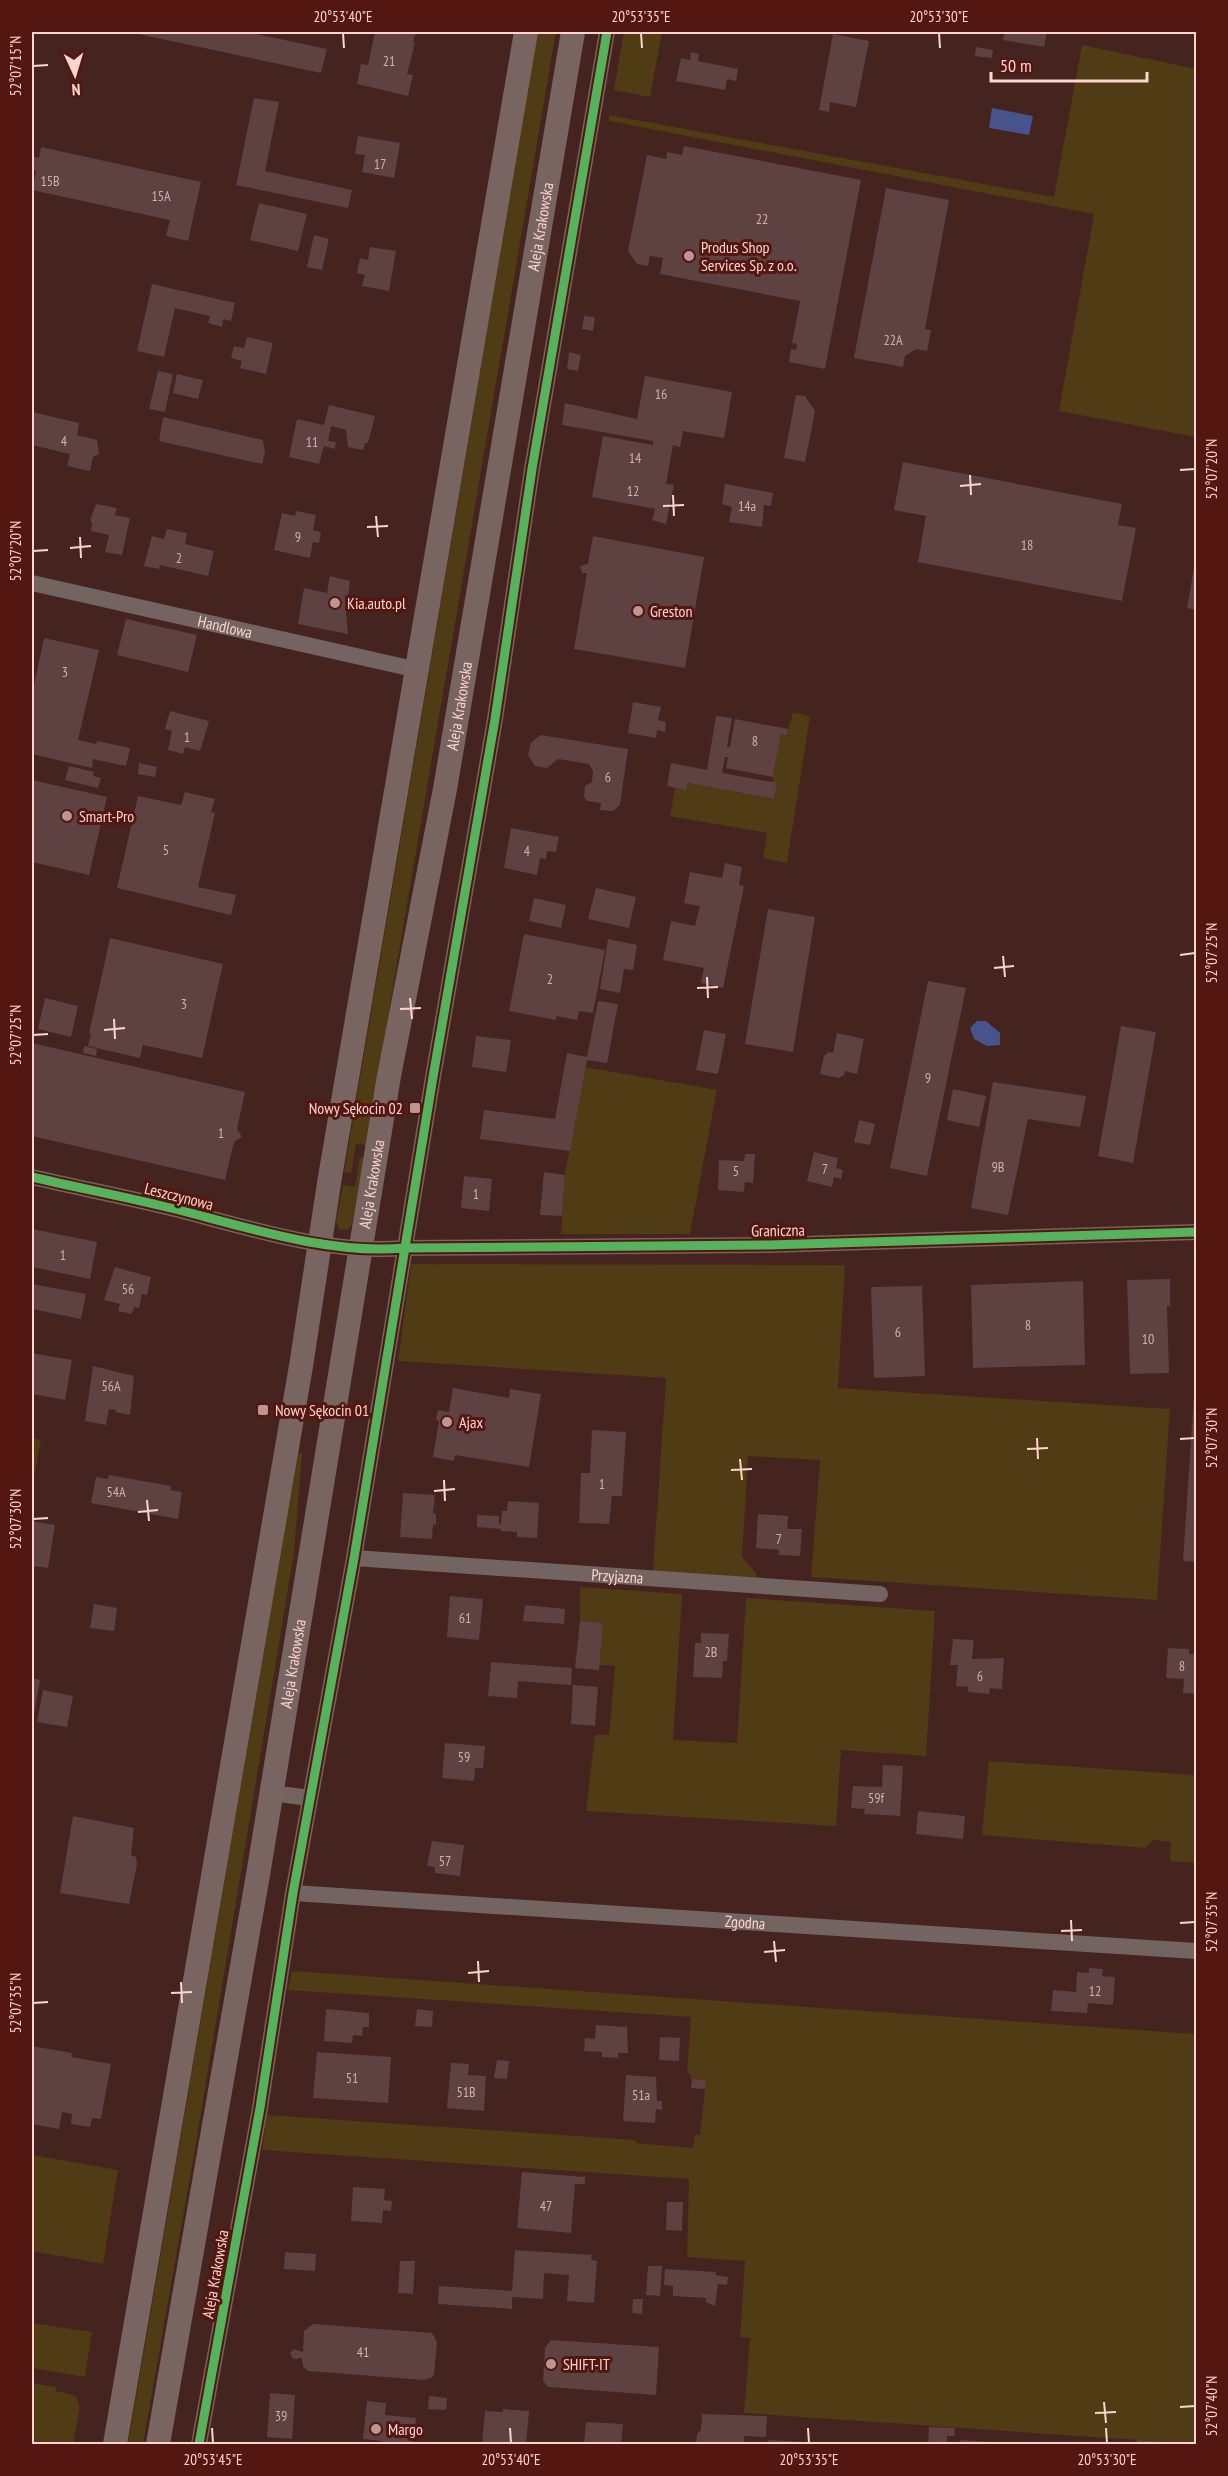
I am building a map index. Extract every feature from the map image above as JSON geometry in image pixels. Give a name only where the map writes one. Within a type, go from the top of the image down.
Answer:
[{"type":"main road","points":[[115,2445],[301,1366],[320,1242],[526,32]]},
{"type":"main road","name":"Aleja Krakowska","points":[[158,2445],[271,1793],[389,1076],[459,711],[573,32]]},
{"type":"street","name":"Aleja Krakowska","points":[[199,2445],[260,2108],[293,1893],[354,1558],[404,1248],[495,719],[532,468],[607,32]]},
{"type":"street","name":"Handlowa","points":[[32,583],[418,670]]},
{"type":"street","name":"Leszczynowa","points":[[32,1177],[176,1209],[234,1225],[361,1249]]},
{"type":"street","name":"Graniczna","points":[[361,1249],[769,1245],[1197,1232]]},
{"type":"street","name":"Przyjazna","points":[[354,1558],[880,1594]]},
{"type":"street","points":[[271,1793],[310,1798]]},
{"type":"street","name":"Zgodna","points":[[293,1893],[1197,1951]]},
{"type":"shaded area","points":[[538,32],[556,32],[366,1145],[356,1144],[351,1173],[344,1172]]},
{"type":"shaded area","points":[[624,32],[662,32],[650,97],[614,90]]},
{"type":"shaded area","points":[[1082,45],[1196,69],[1196,437],[1059,411],[1094,214],[609,121],[609,115],[1054,197]]},
{"type":"shaded area","points":[[793,712],[810,716],[787,863],[763,858],[767,833],[670,816],[675,788],[686,790],[688,783],[774,799],[777,784],[772,783],[781,734],[787,734]]},
{"type":"shaded area","points":[[585,1067],[717,1090],[690,1234],[561,1234],[565,1175]]},
{"type":"shaded area","points":[[360,1157],[364,1158],[352,1224],[348,1230],[339,1229],[336,1222],[343,1185],[355,1187]]},
{"type":"shaded area","points":[[411,1264],[845,1265],[838,1388],[1170,1409],[1157,1600],[811,1577],[820,1460],[748,1456],[742,1557],[756,1573],[757,1578],[653,1571],[666,1378],[398,1361]]},
{"type":"shaded area","points":[[32,1438],[41,1440],[32,1488]]},
{"type":"shaded area","points":[[298,1453],[302,1453],[294,1553],[195,2149],[143,2444],[128,2444]]},
{"type":"shaded area","points":[[580,1587],[682,1594],[673,1740],[737,1743],[746,1598],[935,1611],[926,1756],[841,1750],[836,1826],[586,1811],[595,1735],[609,1735],[615,1666],[599,1665],[603,1623],[580,1621]]},
{"type":"shaded area","points":[[989,1761],[1196,1775],[1196,1863],[1170,1861],[1171,1842],[1153,1840],[1145,1848],[982,1835]]},
{"type":"shaded area","points":[[292,1971],[1196,2034],[1196,2444],[1167,2444],[1166,2442],[744,2413],[750,2338],[740,2337],[745,2261],[687,2257],[689,2179],[262,2150],[267,2115],[635,2140],[636,2143],[693,2148],[695,2135],[700,2135],[706,2080],[691,2079],[691,2074],[687,2073],[691,2017],[288,1990]]},
{"type":"shaded area","points":[[32,2155],[118,2170],[103,2264],[32,2251]]},
{"type":"shaded area","points":[[32,2323],[92,2332],[85,2377],[32,2368]]},
{"type":"shaded area","points":[[32,2383],[56,2387],[56,2391],[76,2396],[80,2408],[73,2444],[32,2444]]},
{"type":"water","points":[[992,108],[1033,116],[1029,135],[989,128]]},
{"type":"water","points":[[977,1021],[986,1021],[1000,1033],[1000,1045],[987,1046],[974,1039],[970,1028]]},
{"type":"building","points":[[129,32],[247,32],[327,49],[321,73]]},
{"type":"building","points":[[375,32],[416,32],[407,74],[413,75],[408,96],[357,84],[361,64],[368,65]]},
{"type":"building","points":[[1005,32],[1047,32],[1044,47],[1003,40]]},
{"type":"building","points":[[833,34],[869,41],[856,107],[830,102],[829,112],[819,110]]},
{"type":"building","points":[[976,47],[993,50],[992,58],[975,56]]},
{"type":"building","points":[[691,52],[699,54],[698,61],[738,69],[736,81],[727,79],[725,90],[676,81],[681,58],[690,60]]},
{"type":"building","points":[[254,98],[279,102],[265,171],[352,190],[348,208],[236,185]]},
{"type":"building","points":[[358,136],[400,143],[394,178],[362,172],[365,155],[355,154]]},
{"type":"building","points":[[684,146],[861,180],[825,369],[789,362],[791,349],[796,350],[797,344],[792,343],[800,301],[660,274],[663,258],[650,256],[648,266],[637,264],[628,251],[647,155],[666,159],[667,152],[682,155]]},
{"type":"building","points":[[41,147],[201,182],[188,241],[166,236],[170,220],[32,190],[36,171],[32,170],[32,156],[39,158]]},
{"type":"building","points":[[886,188],[949,200],[925,329],[931,330],[927,351],[916,349],[905,356],[903,367],[854,358]]},
{"type":"building","points":[[259,203],[307,214],[298,251],[250,240]]},
{"type":"building","points":[[314,235],[329,239],[322,270],[307,267]]},
{"type":"building","points":[[370,247],[396,251],[389,291],[362,286],[365,275],[357,273],[360,258],[368,260]]},
{"type":"building","points":[[152,284],[235,303],[231,321],[223,319],[222,327],[208,323],[210,316],[175,308],[164,357],[137,351]]},
{"type":"building","points":[[584,316],[595,317],[593,331],[582,329]]},
{"type":"building","points":[[247,337],[273,343],[266,374],[240,368],[242,361],[231,358],[234,346],[244,348]]},
{"type":"building","points":[[569,352],[581,355],[578,371],[567,369]]},
{"type":"building","points":[[158,371],[173,374],[165,412],[149,409]]},
{"type":"building","points":[[177,374],[203,380],[198,399],[173,393]]},
{"type":"building","points":[[645,376],[732,392],[724,438],[683,431],[680,447],[673,445],[666,484],[674,485],[666,524],[652,520],[655,509],[592,497],[603,436],[653,445],[653,441],[562,425],[565,403],[637,419]]},
{"type":"building","points":[[796,395],[805,396],[815,411],[805,462],[784,458]]},
{"type":"building","points":[[329,405],[375,416],[368,443],[365,443],[363,450],[348,447],[346,430],[331,426],[328,441],[336,442],[335,449],[324,446],[319,464],[289,457],[297,419],[324,425]]},
{"type":"building","points":[[32,412],[79,423],[77,435],[97,440],[99,454],[93,457],[90,471],[67,466],[70,454],[32,445]]},
{"type":"building","points":[[163,417],[263,440],[265,453],[262,464],[159,441]]},
{"type":"building","points":[[903,462],[1122,504],[1118,525],[1136,528],[1122,601],[918,562],[926,516],[894,510]]},
{"type":"building","points":[[725,484],[773,493],[771,506],[764,505],[762,527],[729,522],[732,507],[722,504]]},
{"type":"building","points":[[96,504],[117,508],[115,515],[130,518],[122,555],[105,552],[109,535],[91,531],[90,520]]},
{"type":"building","points":[[296,511],[316,515],[313,530],[321,532],[319,543],[313,542],[310,558],[274,550],[282,513],[295,516]]},
{"type":"building","points":[[167,529],[187,533],[185,544],[214,551],[208,576],[160,565],[159,569],[144,566],[152,536],[164,539]]},
{"type":"building","name":"Greston","points":[[593,536],[704,557],[685,668],[574,649],[587,573],[582,573],[580,566],[588,564]]},
{"type":"building","points":[[1196,563],[1196,610],[1187,608]]},
{"type":"building","points":[[330,576],[350,581],[346,613],[348,634],[298,624],[304,588],[327,593]]},
{"type":"building","points":[[126,619],[197,635],[188,672],[117,655]]},
{"type":"building","points":[[44,638],[99,650],[78,740],[96,744],[97,741],[130,748],[126,766],[93,759],[92,768],[32,754],[32,694]]},
{"type":"building","points":[[633,702],[661,707],[658,720],[666,722],[665,732],[657,730],[656,738],[628,733]]},
{"type":"building","points":[[170,711],[209,721],[200,751],[185,747],[183,754],[168,750],[172,731],[165,729]]},
{"type":"building","points":[[716,716],[732,718],[727,747],[730,747],[735,719],[788,729],[787,735],[781,734],[773,777],[726,768],[728,757],[725,757],[722,773],[777,783],[774,799],[688,783],[686,790],[667,786],[671,763],[707,770]]},
{"type":"building","points":[[540,735],[628,749],[620,805],[613,811],[600,810],[601,803],[587,801],[584,797],[585,786],[592,782],[593,771],[589,764],[558,759],[547,768],[535,766],[528,755],[531,743]]},
{"type":"building","points":[[139,763],[157,767],[155,777],[138,774]]},
{"type":"building","points":[[69,766],[94,772],[93,776],[101,778],[98,788],[65,780]]},
{"type":"building","name":"Smart-Pro","points":[[32,780],[107,797],[89,875],[32,862]]},
{"type":"building","points":[[185,792],[215,799],[211,812],[215,813],[198,887],[236,895],[231,915],[117,888],[138,796],[181,805]]},
{"type":"building","points":[[511,828],[559,837],[556,852],[547,851],[546,859],[540,858],[537,875],[504,868]]},
{"type":"building","points":[[725,863],[742,867],[739,885],[744,886],[723,988],[701,983],[704,968],[663,960],[671,921],[695,926],[700,906],[684,903],[690,872],[722,878]]},
{"type":"building","points":[[596,888],[636,897],[629,928],[588,919]]},
{"type":"building","points":[[534,898],[566,905],[561,928],[529,921]]},
{"type":"building","points":[[768,909],[815,917],[793,1052],[745,1044]]},
{"type":"building","points":[[524,934],[605,950],[593,1013],[579,1011],[577,1020],[556,1016],[556,1020],[509,1011]]},
{"type":"building","points":[[110,938],[223,964],[202,1058],[143,1045],[140,1058],[88,1046]]},
{"type":"building","points":[[608,939],[637,945],[633,970],[624,969],[620,993],[600,989]]},
{"type":"building","points":[[928,981],[966,988],[927,1176],[890,1168]]},
{"type":"building","points":[[45,998],[78,1006],[71,1037],[38,1029]]},
{"type":"building","points":[[598,1001],[618,1004],[607,1063],[587,1060],[570,1151],[480,1139],[484,1110],[555,1119],[567,1053],[587,1057]]},
{"type":"building","points":[[1121,1026],[1156,1032],[1133,1163],[1098,1156]]},
{"type":"building","points":[[704,1030],[726,1034],[718,1074],[696,1070]]},
{"type":"building","points":[[837,1033],[864,1039],[857,1074],[845,1071],[844,1075],[839,1078],[820,1074],[824,1056],[829,1052],[833,1053]]},
{"type":"building","points":[[476,1036],[511,1040],[506,1072],[472,1067]]},
{"type":"building","points":[[32,1043],[245,1092],[237,1129],[242,1137],[234,1142],[225,1180],[32,1136]]},
{"type":"building","points":[[84,1046],[97,1049],[96,1056],[83,1053]]},
{"type":"building","points":[[993,1082],[1086,1096],[1080,1127],[1028,1119],[1008,1215],[971,1208]]},
{"type":"building","points":[[953,1089],[986,1096],[979,1127],[947,1120]]},
{"type":"building","points":[[859,1120],[875,1124],[870,1145],[854,1142]]},
{"type":"building","points":[[814,1152],[838,1158],[836,1168],[843,1170],[841,1179],[834,1177],[832,1187],[807,1181]]},
{"type":"building","points":[[745,1154],[755,1154],[753,1183],[745,1182],[744,1192],[718,1190],[719,1160],[744,1161]]},
{"type":"building","points":[[544,1172],[565,1175],[562,1216],[540,1215]]},
{"type":"building","points":[[464,1176],[492,1179],[489,1211],[461,1208]]},
{"type":"building","points":[[32,1229],[97,1242],[90,1279],[32,1267]]},
{"type":"building","points":[[115,1267],[151,1277],[147,1295],[142,1294],[139,1308],[134,1307],[132,1314],[118,1311],[120,1304],[104,1300]]},
{"type":"building","points":[[1170,1279],[1170,1306],[1167,1306],[1169,1373],[1130,1374],[1127,1280]]},
{"type":"building","points":[[1083,1281],[1085,1365],[973,1368],[971,1285]]},
{"type":"building","points":[[32,1284],[86,1294],[81,1319],[32,1309]]},
{"type":"building","points":[[922,1286],[925,1376],[874,1378],[871,1287]]},
{"type":"building","points":[[32,1353],[72,1360],[65,1400],[32,1394]]},
{"type":"building","points":[[93,1366],[134,1376],[130,1415],[109,1409],[106,1425],[85,1421]]},
{"type":"building","points":[[1196,1380],[1196,1562],[1183,1561]]},
{"type":"building","points":[[453,1388],[509,1398],[510,1389],[541,1394],[529,1467],[455,1455],[454,1461],[433,1457],[439,1421],[436,1420],[438,1410],[449,1412]]},
{"type":"building","points":[[592,1430],[626,1432],[622,1496],[612,1496],[609,1524],[579,1523],[581,1473],[590,1473]]},
{"type":"building","points":[[109,1475],[171,1486],[170,1490],[182,1492],[178,1519],[91,1503],[96,1477],[108,1479]]},
{"type":"building","points":[[403,1493],[435,1495],[433,1513],[436,1514],[436,1525],[433,1524],[432,1539],[400,1537]]},
{"type":"building","points":[[508,1501],[539,1503],[537,1538],[517,1537],[517,1532],[477,1527],[477,1515],[499,1516],[499,1524],[501,1523],[502,1511],[507,1511]]},
{"type":"building","points":[[758,1514],[788,1516],[787,1529],[802,1529],[800,1556],[779,1555],[779,1550],[756,1548]]},
{"type":"building","points":[[32,1521],[55,1525],[48,1568],[32,1566]]},
{"type":"building","points":[[450,1596],[483,1599],[479,1640],[447,1637]]},
{"type":"building","points":[[94,1604],[117,1608],[114,1631],[90,1628]]},
{"type":"building","points":[[525,1605],[565,1609],[564,1624],[523,1621]]},
{"type":"building","points":[[580,1621],[603,1623],[599,1670],[575,1668]]},
{"type":"building","points":[[701,1633],[729,1634],[727,1661],[723,1661],[722,1678],[693,1677],[695,1643],[701,1643]]},
{"type":"building","points":[[953,1639],[974,1640],[972,1659],[1004,1658],[1002,1689],[990,1688],[989,1694],[968,1692],[968,1687],[956,1686],[958,1665],[950,1665]]},
{"type":"building","points":[[1168,1648],[1189,1649],[1189,1654],[1196,1654],[1196,1694],[1183,1693],[1184,1679],[1166,1678]]},
{"type":"building","points":[[491,1662],[572,1668],[571,1685],[518,1681],[517,1698],[488,1696]]},
{"type":"building","points":[[32,1678],[40,1680],[33,1720],[32,1720]]},
{"type":"building","points":[[573,1685],[598,1687],[595,1726],[571,1724]]},
{"type":"building","points":[[43,1690],[73,1696],[67,1727],[37,1722]]},
{"type":"building","points":[[445,1743],[485,1746],[483,1768],[475,1768],[474,1781],[442,1778]]},
{"type":"building","points":[[883,1765],[903,1766],[900,1816],[864,1814],[865,1809],[851,1808],[853,1786],[882,1787]]},
{"type":"building","points":[[918,1811],[965,1816],[963,1839],[916,1834]]},
{"type":"building","points":[[73,1816],[134,1828],[131,1855],[136,1857],[137,1864],[129,1904],[60,1893]]},
{"type":"building","points":[[432,1841],[464,1845],[460,1876],[435,1873],[435,1867],[427,1866]]},
{"type":"building","points":[[1089,1968],[1103,1969],[1102,1976],[1115,1977],[1113,2005],[1088,2003],[1087,2013],[1051,2011],[1053,1990],[1076,1992],[1077,1972],[1089,1973]]},
{"type":"building","points":[[326,2009],[369,2013],[369,2027],[363,2027],[362,2036],[353,2035],[352,2043],[324,2041]]},
{"type":"building","points":[[417,2009],[433,2011],[432,2027],[415,2026]]},
{"type":"building","points":[[596,2025],[627,2027],[628,2053],[618,2053],[618,2058],[602,2057],[602,2052],[584,2051],[585,2038],[595,2039]]},
{"type":"building","points":[[660,2037],[680,2038],[679,2061],[659,2060]]},
{"type":"building","points":[[32,2046],[72,2053],[71,2057],[111,2064],[101,2119],[92,2118],[90,2127],[71,2124],[72,2114],[62,2112],[59,2129],[32,2124]]},
{"type":"building","points":[[317,2052],[391,2057],[388,2103],[313,2098]]},
{"type":"building","points":[[497,2060],[509,2061],[507,2079],[494,2078]]},
{"type":"building","points":[[451,2063],[469,2064],[468,2075],[486,2076],[484,2111],[447,2108]]},
{"type":"building","points":[[626,2075],[656,2077],[657,2101],[662,2101],[662,2110],[656,2109],[655,2123],[623,2121]]},
{"type":"building","points":[[692,2079],[706,2080],[705,2089],[691,2088]]},
{"type":"building","points":[[522,2172],[585,2177],[585,2184],[575,2184],[571,2233],[517,2228]]},
{"type":"building","points":[[353,2187],[385,2189],[384,2200],[392,2201],[391,2211],[383,2210],[382,2223],[351,2221]]},
{"type":"building","points":[[667,2202],[683,2202],[682,2231],[666,2230]]},
{"type":"building","points":[[515,2250],[592,2255],[591,2260],[597,2261],[594,2303],[567,2301],[569,2275],[544,2273],[543,2299],[512,2297],[512,2309],[438,2304],[439,2286],[512,2291]]},
{"type":"building","points":[[285,2252],[316,2254],[315,2271],[284,2269]]},
{"type":"building","points":[[400,2261],[415,2261],[413,2294],[398,2293]]},
{"type":"building","points":[[648,2266],[662,2266],[660,2296],[646,2295]]},
{"type":"building","points":[[665,2269],[716,2272],[715,2275],[728,2277],[727,2285],[718,2284],[715,2306],[706,2302],[706,2298],[673,2296],[673,2286],[664,2285]]},
{"type":"building","points":[[633,2299],[643,2299],[642,2314],[632,2313]]},
{"type":"building","points":[[313,2324],[432,2333],[437,2342],[434,2374],[431,2378],[424,2380],[308,2371],[303,2366],[302,2358],[293,2359],[290,2353],[294,2349],[303,2352],[304,2331]]},
{"type":"building","points":[[551,2340],[659,2347],[656,2395],[548,2387],[543,2381],[545,2348]]},
{"type":"building","points":[[270,2393],[295,2395],[292,2439],[267,2437]]},
{"type":"building","points":[[429,2396],[447,2398],[446,2410],[428,2409]]},
{"type":"building","points":[[367,2401],[386,2403],[385,2415],[416,2418],[413,2444],[381,2444],[381,2441],[363,2439]]},
{"type":"building","points":[[503,2409],[529,2411],[526,2444],[482,2444],[485,2411],[503,2412]]},
{"type":"building","points":[[702,2414],[767,2416],[766,2437],[744,2436],[745,2444],[696,2444],[697,2434],[701,2430]]},
{"type":"building","points":[[586,2422],[623,2424],[621,2444],[584,2444]]},
{"type":"building","points":[[929,2427],[955,2428],[954,2436],[947,2436],[947,2444],[928,2444]]},
{"type":"building","points":[[768,2440],[804,2442],[804,2444],[768,2444]]},
{"type":"building","points":[[960,2440],[991,2442],[991,2444],[960,2444]]},
{"type":"building","points":[[1137,2440],[1167,2442],[1167,2444],[1136,2444]]},
{"type":"cycle path","points":[[199,2444],[260,2108],[293,1893],[354,1558],[433,1077],[495,719],[532,469],[607,32]]},
{"type":"cycle path","points":[[32,1177],[288,1238],[376,1249],[769,1245],[1196,1232]]},
{"type":"place","name":"Produs Shop Services Sp. z o.o.","points":[[689,256]]},
{"type":"place","name":"Kia.auto.pl","points":[[335,603]]},
{"type":"place","name":"Greston","points":[[638,611]]},
{"type":"place","name":"Smart-Pro","points":[[67,816]]},
{"type":"place","name":"Nowy Sękocin 02","points":[[415,1108]]},
{"type":"place","name":"Nowy Sękocin 01","points":[[263,1410]]},
{"type":"place","name":"Ajax","points":[[447,1422]]},
{"type":"place","name":"SHIFT-IT","points":[[551,2364]]},
{"type":"place","name":"Margo","points":[[376,2429]]}]
